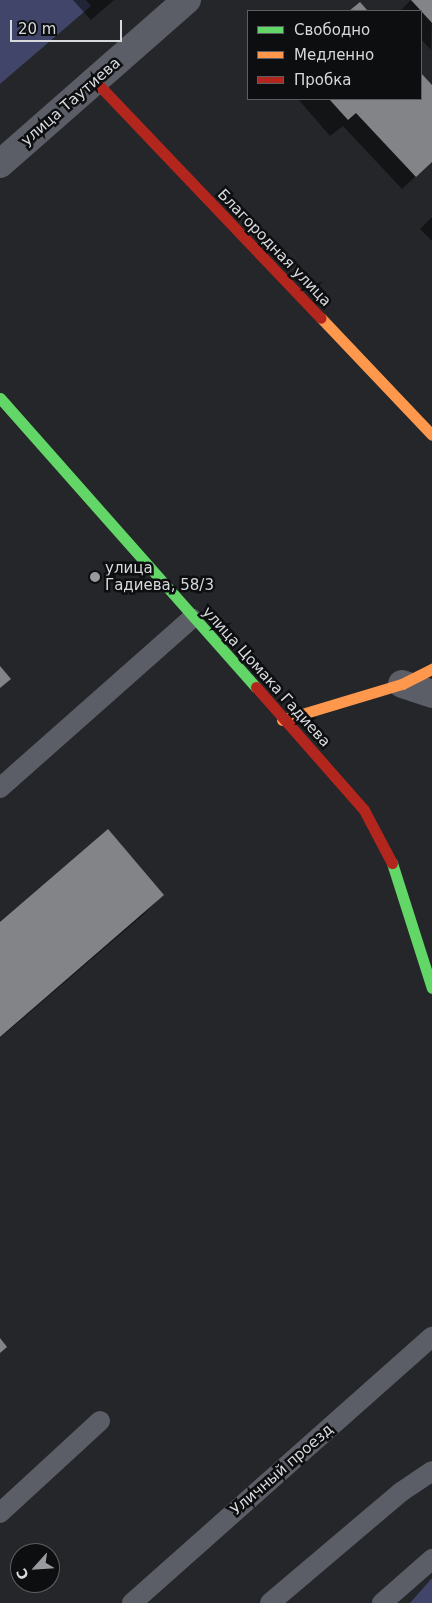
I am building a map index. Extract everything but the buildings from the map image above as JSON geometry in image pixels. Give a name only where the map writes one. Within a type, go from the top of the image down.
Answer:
[{"type":"main road","name":"Благородная улица","points":[[95,81],[432,435]]},
{"type":"main road","name":"улица Цомака Гадиева","points":[[0,398],[282,720],[364,810],[394,867],[432,988]]},
{"type":"main road","points":[[282,720],[402,684],[432,669]]},
{"type":"street","name":"улица Таутиева","points":[[0,164],[186,0]]},
{"type":"street","points":[[402,684],[432,694]]},
{"type":"lane","points":[[0,788],[192,618]]},
{"type":"lane","name":"Уличный проезд","points":[[132,1603],[432,1337]]},
{"type":"lane","points":[[0,1513],[100,1421]]},
{"type":"lane","points":[[270,1603],[401,1492],[432,1471]]},
{"type":"lane","points":[[382,1603],[432,1559]]},
{"type":"shaded area","points":[[0,0],[86,0],[91,6],[0,84]]},
{"type":"shaded area","points":[[432,1578],[432,1603],[410,1603]]},
{"type":"traffic: fast","points":[[0,398],[256,687]]},
{"type":"traffic: fast","points":[[392,863],[432,988]]},
{"type":"traffic: slow","points":[[321,318],[432,435]]},
{"type":"traffic: slow","points":[[282,720],[402,684],[432,669]]},
{"type":"traffic: jam","points":[[95,81],[321,318]]},
{"type":"traffic: jam","points":[[256,687],[364,810],[392,863]]},
{"type":"place","name":"улица Гадиева, 58/3","points":[[95,577]]}]
